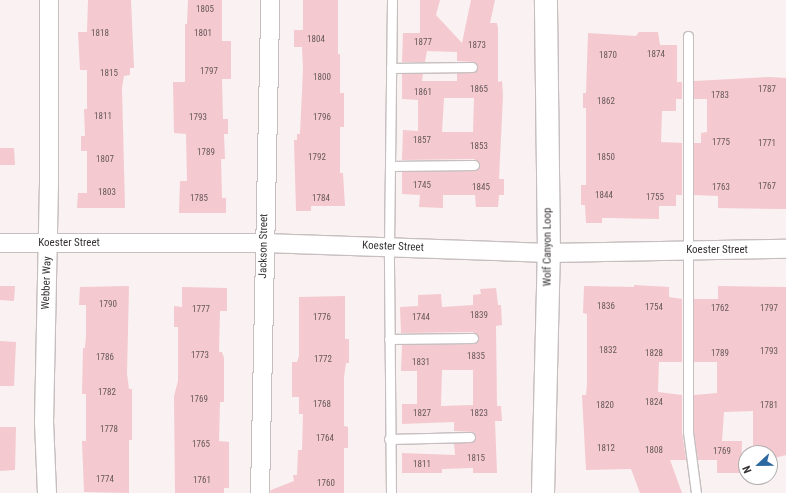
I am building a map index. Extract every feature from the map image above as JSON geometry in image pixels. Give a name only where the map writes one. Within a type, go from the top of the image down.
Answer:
[{"type":"street","name":"Webber Way","points":[[47,493],[44,422],[48,242],[49,0]]},
{"type":"street","name":"Jackson Street","points":[[260,493],[270,0]]},
{"type":"street","name":"Wolf Canyon Loop","points":[[543,493],[549,253],[546,0]]},
{"type":"street","name":"Koester Street","points":[[0,243],[264,243],[549,253],[786,249]]},
{"type":"lane","points":[[391,493],[389,439],[389,247],[392,0]]},
{"type":"lane","points":[[688,36],[688,432],[696,493]]},
{"type":"lane","points":[[391,68],[472,67]]},
{"type":"lane","points":[[390,166],[474,165]]},
{"type":"lane","points":[[389,339],[473,338]]},
{"type":"lane","points":[[389,439],[470,437]]},
{"type":"building","points":[[88,0],[131,0],[134,68],[130,68],[130,75],[124,76],[122,88],[125,208],[77,208],[78,193],[87,193],[87,151],[81,151],[81,136],[85,136],[84,109],[87,109],[87,70],[80,70],[78,32],[87,32]]},
{"type":"building","points":[[188,0],[222,0],[222,41],[231,41],[231,79],[222,79],[223,119],[228,119],[228,134],[224,134],[225,159],[221,159],[222,198],[226,198],[226,213],[179,213],[180,181],[187,181],[186,134],[174,133],[173,82],[185,82],[185,24],[187,24]]},
{"type":"building","points":[[303,0],[338,0],[340,93],[344,93],[344,127],[340,127],[340,173],[343,173],[345,206],[311,206],[311,211],[296,211],[294,140],[297,140],[297,134],[300,134],[303,69],[302,47],[294,47],[294,30],[303,30]]},
{"type":"building","points":[[420,0],[440,0],[436,15],[462,43],[471,0],[495,0],[490,23],[497,23],[498,28],[498,82],[502,81],[503,96],[499,179],[504,179],[504,195],[499,195],[498,207],[476,207],[475,195],[443,195],[443,208],[419,207],[420,195],[402,194],[402,172],[474,171],[480,165],[474,159],[402,160],[403,130],[418,131],[418,100],[402,99],[402,74],[423,74],[422,81],[457,81],[457,73],[472,73],[478,67],[475,62],[457,61],[457,52],[427,51],[425,62],[402,62],[403,33],[420,33]],"holes":[[[444,98],[474,98],[473,132],[442,132]]]},
{"type":"building","points":[[639,32],[658,32],[660,45],[677,45],[677,82],[682,82],[682,99],[676,99],[676,111],[662,111],[661,142],[682,143],[682,195],[676,195],[676,206],[659,206],[659,219],[602,218],[602,223],[586,223],[585,205],[581,205],[581,185],[586,185],[586,108],[583,108],[583,93],[586,93],[588,33],[636,36]]},
{"type":"building","points":[[769,77],[786,78],[786,209],[718,208],[718,196],[694,195],[694,143],[701,143],[701,133],[707,132],[707,99],[694,99],[694,81]]},
{"type":"building","points":[[0,148],[14,148],[15,165],[0,165]]},
{"type":"building","points":[[634,285],[669,287],[669,297],[682,299],[682,362],[659,362],[658,392],[682,395],[682,432],[686,460],[670,460],[682,493],[640,493],[631,469],[586,470],[582,395],[586,395],[587,384],[587,314],[583,313],[584,286],[634,287]]},
{"type":"building","points":[[0,286],[15,286],[14,301],[0,300]]},
{"type":"building","points":[[129,286],[127,374],[129,389],[132,389],[132,440],[129,440],[129,493],[84,492],[82,441],[86,441],[86,394],[82,394],[83,348],[85,348],[86,336],[86,305],[79,305],[80,287]]},
{"type":"building","points":[[718,286],[786,287],[786,455],[778,457],[778,445],[753,445],[753,411],[724,412],[722,441],[742,441],[742,445],[738,445],[738,473],[717,473],[717,460],[698,460],[694,432],[694,395],[717,393],[717,362],[694,362],[694,299],[718,299]]},
{"type":"building","points":[[182,287],[227,288],[227,311],[220,311],[219,352],[222,352],[224,358],[224,402],[220,402],[219,441],[229,442],[229,488],[224,488],[224,493],[175,493],[174,396],[178,381],[178,327],[174,327],[174,306],[182,307]]},
{"type":"building","points":[[496,288],[498,305],[501,305],[502,325],[496,326],[497,406],[501,406],[502,421],[495,421],[497,473],[473,473],[473,468],[442,469],[442,473],[402,473],[402,453],[455,455],[454,443],[471,443],[476,437],[473,432],[454,431],[454,422],[402,424],[402,404],[417,404],[417,371],[401,371],[402,345],[473,344],[479,338],[473,332],[401,333],[400,307],[418,306],[418,295],[441,294],[442,307],[473,305],[473,295],[481,294],[480,289]],"holes":[[[442,370],[473,370],[473,405],[441,406]]]},
{"type":"building","points":[[345,296],[345,339],[349,339],[349,363],[346,363],[344,377],[344,426],[348,427],[348,448],[344,448],[344,493],[270,493],[271,490],[294,481],[293,475],[297,475],[298,450],[302,450],[303,414],[299,414],[299,397],[292,397],[292,362],[297,362],[299,356],[299,297]]},
{"type":"building","points":[[0,341],[16,342],[14,386],[0,386]]},
{"type":"building","points":[[0,427],[16,427],[15,470],[0,471]]}]
